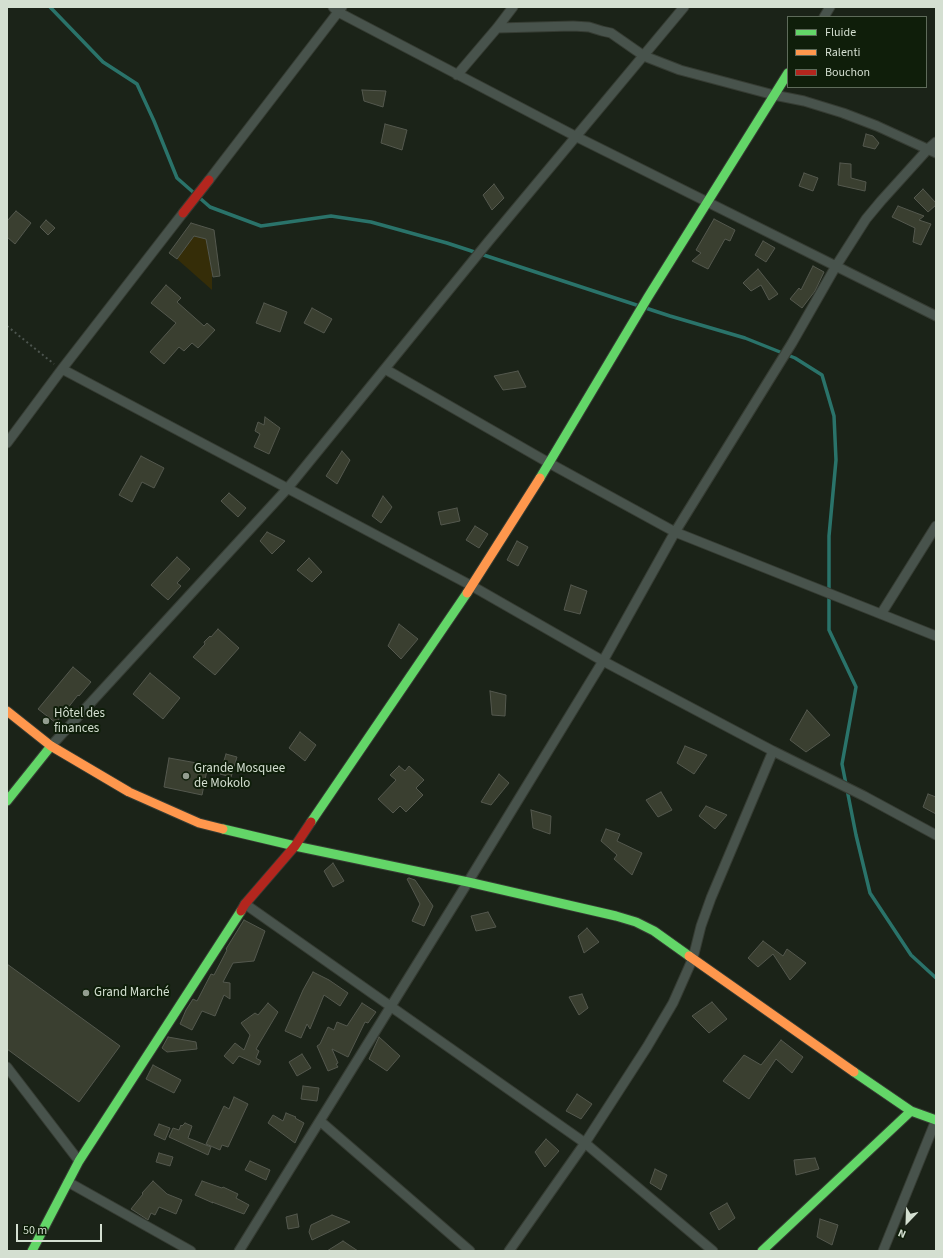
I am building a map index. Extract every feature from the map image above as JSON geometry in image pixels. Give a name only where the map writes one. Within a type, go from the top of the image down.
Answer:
[{"type":"street","points":[[457,75],[513,7]]},
{"type":"street","points":[[7,801],[51,746],[287,489],[488,242],[684,7]]},
{"type":"street","points":[[825,16],[830,7]]},
{"type":"street","points":[[7,443],[338,9],[457,75],[577,137],[936,316]]},
{"type":"street","points":[[497,28],[572,26],[588,27],[611,33],[644,56],[680,70],[774,95],[804,101],[843,113],[877,126],[932,151]]},
{"type":"street","points":[[32,1251],[79,1161],[245,904],[295,846],[472,586],[549,463],[648,297],[787,75]]},
{"type":"street","points":[[239,1251],[391,1007],[603,661],[675,532],[792,343],[836,266],[871,213],[932,151],[936,142]]},
{"type":"street","points":[[62,369],[472,586],[603,661],[773,751],[834,780],[936,835]]},
{"type":"street","points":[[386,369],[549,463],[675,532],[936,636]]},
{"type":"street","points":[[881,614],[936,526]]},
{"type":"street","points":[[7,711],[51,746],[129,792],[199,823],[295,846],[468,882],[616,916],[636,922],[654,931],[911,1111],[936,1120],[883,1251]]},
{"type":"street","points":[[509,1251],[585,1143],[651,1041],[673,1003],[693,958],[701,926],[711,898],[773,751]]},
{"type":"street","points":[[245,904],[585,1143],[713,1251]]},
{"type":"street","points":[[7,1067],[79,1161]]},
{"type":"street","points":[[762,1251],[911,1111]]},
{"type":"street","points":[[320,1121],[470,1251]]},
{"type":"street","points":[[68,1182],[192,1251]]},
{"type":"path","points":[[7,326],[62,369]]},
{"type":"shaded area","points":[[194,236],[206,239],[212,273],[212,290],[177,259]]},
{"type":"building","points":[[362,90],[386,91],[383,107],[364,101]]},
{"type":"building","points":[[385,124],[407,130],[402,150],[381,143]]},
{"type":"building","points":[[866,134],[873,136],[879,143],[875,149],[863,146]]},
{"type":"building","points":[[840,163],[851,164],[851,178],[866,182],[865,191],[838,185]]},
{"type":"building","points":[[804,173],[818,178],[813,191],[799,186]]},
{"type":"building","points":[[494,184],[504,198],[492,210],[483,195]]},
{"type":"building","points":[[923,189],[936,203],[936,205],[928,212],[914,198]]},
{"type":"building","points":[[898,206],[924,216],[919,220],[931,224],[921,245],[913,242],[915,228],[892,217]]},
{"type":"building","points":[[16,211],[31,223],[15,244],[7,237],[7,221]]},
{"type":"building","points":[[714,219],[735,230],[730,241],[725,239],[708,269],[692,261],[701,253],[696,250]]},
{"type":"building","points":[[46,220],[55,228],[48,235],[40,227]]},
{"type":"building","points":[[191,223],[214,230],[220,276],[213,277],[206,239],[194,236],[177,259],[169,253]]},
{"type":"building","points":[[763,241],[775,248],[766,262],[755,255]]},
{"type":"building","points":[[813,266],[824,272],[815,291],[802,308],[790,299],[799,288],[801,290]]},
{"type":"building","points":[[758,269],[778,294],[769,300],[761,285],[751,291],[743,283]]},
{"type":"building","points":[[166,285],[181,298],[177,302],[204,326],[207,323],[215,330],[198,348],[192,343],[184,351],[179,347],[164,364],[150,352],[176,323],[151,303]]},
{"type":"building","points":[[264,303],[287,312],[280,332],[256,323]]},
{"type":"building","points":[[312,308],[332,319],[324,333],[304,323]]},
{"type":"building","points":[[518,371],[526,387],[503,390],[494,376]]},
{"type":"building","points":[[265,417],[280,428],[269,454],[254,447],[260,434],[255,431],[258,422],[264,425]]},
{"type":"building","points":[[342,451],[350,460],[337,484],[326,476]]},
{"type":"building","points":[[141,456],[164,468],[154,488],[142,482],[132,502],[119,495]]},
{"type":"building","points":[[229,493],[246,508],[238,517],[221,501]]},
{"type":"building","points":[[383,496],[392,507],[381,523],[372,516]]},
{"type":"building","points":[[457,508],[460,521],[441,525],[438,512]]},
{"type":"building","points":[[475,526],[488,534],[479,548],[466,540]]},
{"type":"building","points":[[267,532],[285,541],[272,554],[260,541]]},
{"type":"building","points":[[517,541],[528,547],[518,566],[507,560]]},
{"type":"building","points":[[177,557],[190,569],[177,583],[181,586],[168,600],[151,585]]},
{"type":"building","points":[[309,558],[322,572],[312,582],[297,570]]},
{"type":"building","points":[[571,585],[587,591],[580,614],[564,610]]},
{"type":"building","points":[[399,624],[418,639],[401,659],[388,646]]},
{"type":"building","points":[[218,629],[239,648],[215,675],[193,657],[205,644],[204,642]]},
{"type":"building","points":[[73,667],[91,682],[79,696],[78,695],[56,723],[38,709]]},
{"type":"building","points":[[150,673],[180,698],[163,719],[133,694]]},
{"type":"building","points":[[490,691],[506,695],[505,716],[492,715]]},
{"type":"building","points":[[807,710],[830,735],[806,752],[790,740]]},
{"type":"building","points":[[300,732],[316,745],[305,761],[289,748]]},
{"type":"building","points":[[685,746],[707,755],[694,774],[677,763]]},
{"type":"building","points":[[226,754],[237,757],[231,777],[220,774]]},
{"type":"building","name":"Grande Mosquee de Mokolo","points":[[169,758],[208,765],[202,795],[164,787]]},
{"type":"building","points":[[399,766],[405,771],[409,766],[424,780],[416,788],[423,795],[406,812],[400,806],[393,813],[378,799],[396,780],[390,775]]},
{"type":"building","points":[[499,774],[509,783],[491,805],[481,802]]},
{"type":"building","points":[[661,792],[672,810],[658,817],[646,800]]},
{"type":"building","points":[[928,794],[936,797],[936,814],[923,807]]},
{"type":"building","points":[[706,806],[727,815],[715,829],[699,816]]},
{"type":"building","points":[[531,810],[551,816],[550,834],[533,828]]},
{"type":"building","points":[[606,829],[620,834],[617,841],[642,853],[632,875],[614,859],[617,855],[601,841]]},
{"type":"building","points":[[333,863],[344,881],[333,887],[324,871]]},
{"type":"building","points":[[409,878],[415,880],[433,906],[424,926],[412,921],[420,904],[407,879]]},
{"type":"building","points":[[488,912],[496,927],[476,931],[471,916]]},
{"type":"building","points":[[244,920],[265,931],[254,961],[233,963],[223,982],[230,983],[230,999],[224,995],[215,1016],[202,1011],[192,1030],[180,1024],[193,999],[197,1001],[211,974],[214,975],[227,950],[226,949]]},
{"type":"building","points":[[587,928],[599,942],[584,953],[578,936]]},
{"type":"building","points":[[763,941],[783,956],[787,949],[806,963],[790,980],[773,954],[758,967],[748,958]]},
{"type":"building","points":[[7,964],[120,1046],[79,1102],[7,1049]]},
{"type":"building","points":[[313,972],[329,980],[348,993],[340,1006],[324,995],[310,1029],[307,1024],[301,1038],[285,1031],[303,990]]},
{"type":"building","points":[[582,994],[588,1008],[579,1015],[569,997]]},
{"type":"building","points":[[712,1002],[727,1019],[709,1033],[692,1016]]},
{"type":"building","points":[[268,1003],[278,1012],[256,1049],[259,1051],[256,1058],[261,1061],[259,1065],[239,1056],[233,1064],[224,1056],[235,1043],[244,1050],[250,1035],[241,1023],[255,1013],[258,1015]]},
{"type":"building","points":[[362,1003],[376,1012],[368,1023],[365,1022],[348,1057],[332,1049],[338,1063],[336,1064],[338,1067],[328,1071],[317,1046],[320,1044],[328,1027],[334,1030],[337,1022],[347,1026]]},
{"type":"building","points":[[168,1037],[196,1042],[197,1049],[167,1052],[162,1048]]},
{"type":"building","points":[[379,1037],[400,1056],[387,1071],[369,1059]]},
{"type":"building","points":[[781,1040],[803,1057],[792,1073],[776,1059],[749,1099],[723,1081],[744,1055],[761,1065]]},
{"type":"building","points":[[302,1054],[311,1068],[297,1076],[289,1062]]},
{"type":"building","points":[[153,1065],[181,1080],[174,1093],[146,1079]]},
{"type":"building","points":[[303,1086],[319,1088],[317,1101],[301,1099]]},
{"type":"building","points":[[577,1094],[592,1104],[581,1119],[566,1111]]},
{"type":"building","points":[[234,1097],[248,1104],[228,1147],[222,1145],[220,1150],[206,1144],[224,1106],[229,1109]]},
{"type":"building","points":[[286,1113],[296,1117],[295,1118],[304,1123],[295,1143],[268,1123],[273,1115],[283,1121]]},
{"type":"building","points":[[185,1123],[192,1126],[188,1138],[211,1147],[208,1155],[169,1137],[173,1128],[179,1130],[181,1125],[182,1126]]},
{"type":"building","points":[[159,1124],[170,1128],[165,1140],[154,1135]]},
{"type":"building","points":[[546,1139],[559,1151],[545,1167],[535,1152]]},
{"type":"building","points":[[159,1153],[173,1157],[170,1166],[156,1162]]},
{"type":"building","points":[[815,1158],[819,1169],[796,1175],[794,1160]]},
{"type":"building","points":[[250,1161],[270,1170],[266,1180],[245,1170]]},
{"type":"building","points":[[655,1169],[667,1175],[661,1190],[650,1183]]},
{"type":"building","points":[[153,1181],[167,1194],[182,1200],[176,1214],[159,1207],[155,1215],[151,1213],[148,1220],[131,1209],[143,1194],[142,1193]]},
{"type":"building","points":[[202,1181],[222,1188],[223,1187],[238,1194],[236,1198],[249,1205],[244,1214],[195,1195]]},
{"type":"building","points":[[727,1203],[735,1218],[719,1230],[710,1213]]},
{"type":"building","points":[[297,1214],[299,1227],[288,1229],[286,1217]]},
{"type":"building","points":[[332,1215],[350,1222],[312,1240],[309,1232],[311,1225]]},
{"type":"building","points":[[820,1219],[838,1225],[832,1245],[817,1237]]},
{"type":"building","points":[[343,1241],[358,1251],[327,1251]]},
{"type":"waterway","points":[[50,7],[103,62],[137,84],[177,178],[210,207],[261,226],[331,216],[371,222],[447,243],[670,316],[745,338],[795,358],[822,375],[834,416],[836,460],[829,536],[829,630],[856,687],[842,764],[856,835],[870,893],[911,955],[936,978]]},
{"type":"traffic: fast","points":[[540,478],[648,297],[787,75]]},
{"type":"traffic: fast","points":[[311,822],[467,593]]},
{"type":"traffic: fast","points":[[7,801],[51,746]]},
{"type":"traffic: fast","points":[[223,829],[295,846],[468,882],[616,916],[636,922],[654,931],[689,956]]},
{"type":"traffic: fast","points":[[32,1251],[79,1161],[241,911]]},
{"type":"traffic: fast","points":[[854,1072],[911,1111],[936,1120]]},
{"type":"traffic: fast","points":[[762,1251],[911,1111]]},
{"type":"traffic: slow","points":[[467,593],[540,478]]},
{"type":"traffic: slow","points":[[7,711],[51,746],[129,792],[199,823],[223,829]]},
{"type":"traffic: slow","points":[[689,956],[854,1072]]},
{"type":"traffic: jam","points":[[183,213],[209,180]]},
{"type":"traffic: jam","points":[[241,911],[245,904],[295,846],[311,822]]},
{"type":"place","name":"Hôtel des finances","points":[[46,721]]},
{"type":"place","name":"Grande Mosquee de Mokolo","points":[[186,776]]},
{"type":"place","name":"Grand Marché","points":[[86,993]]}]
